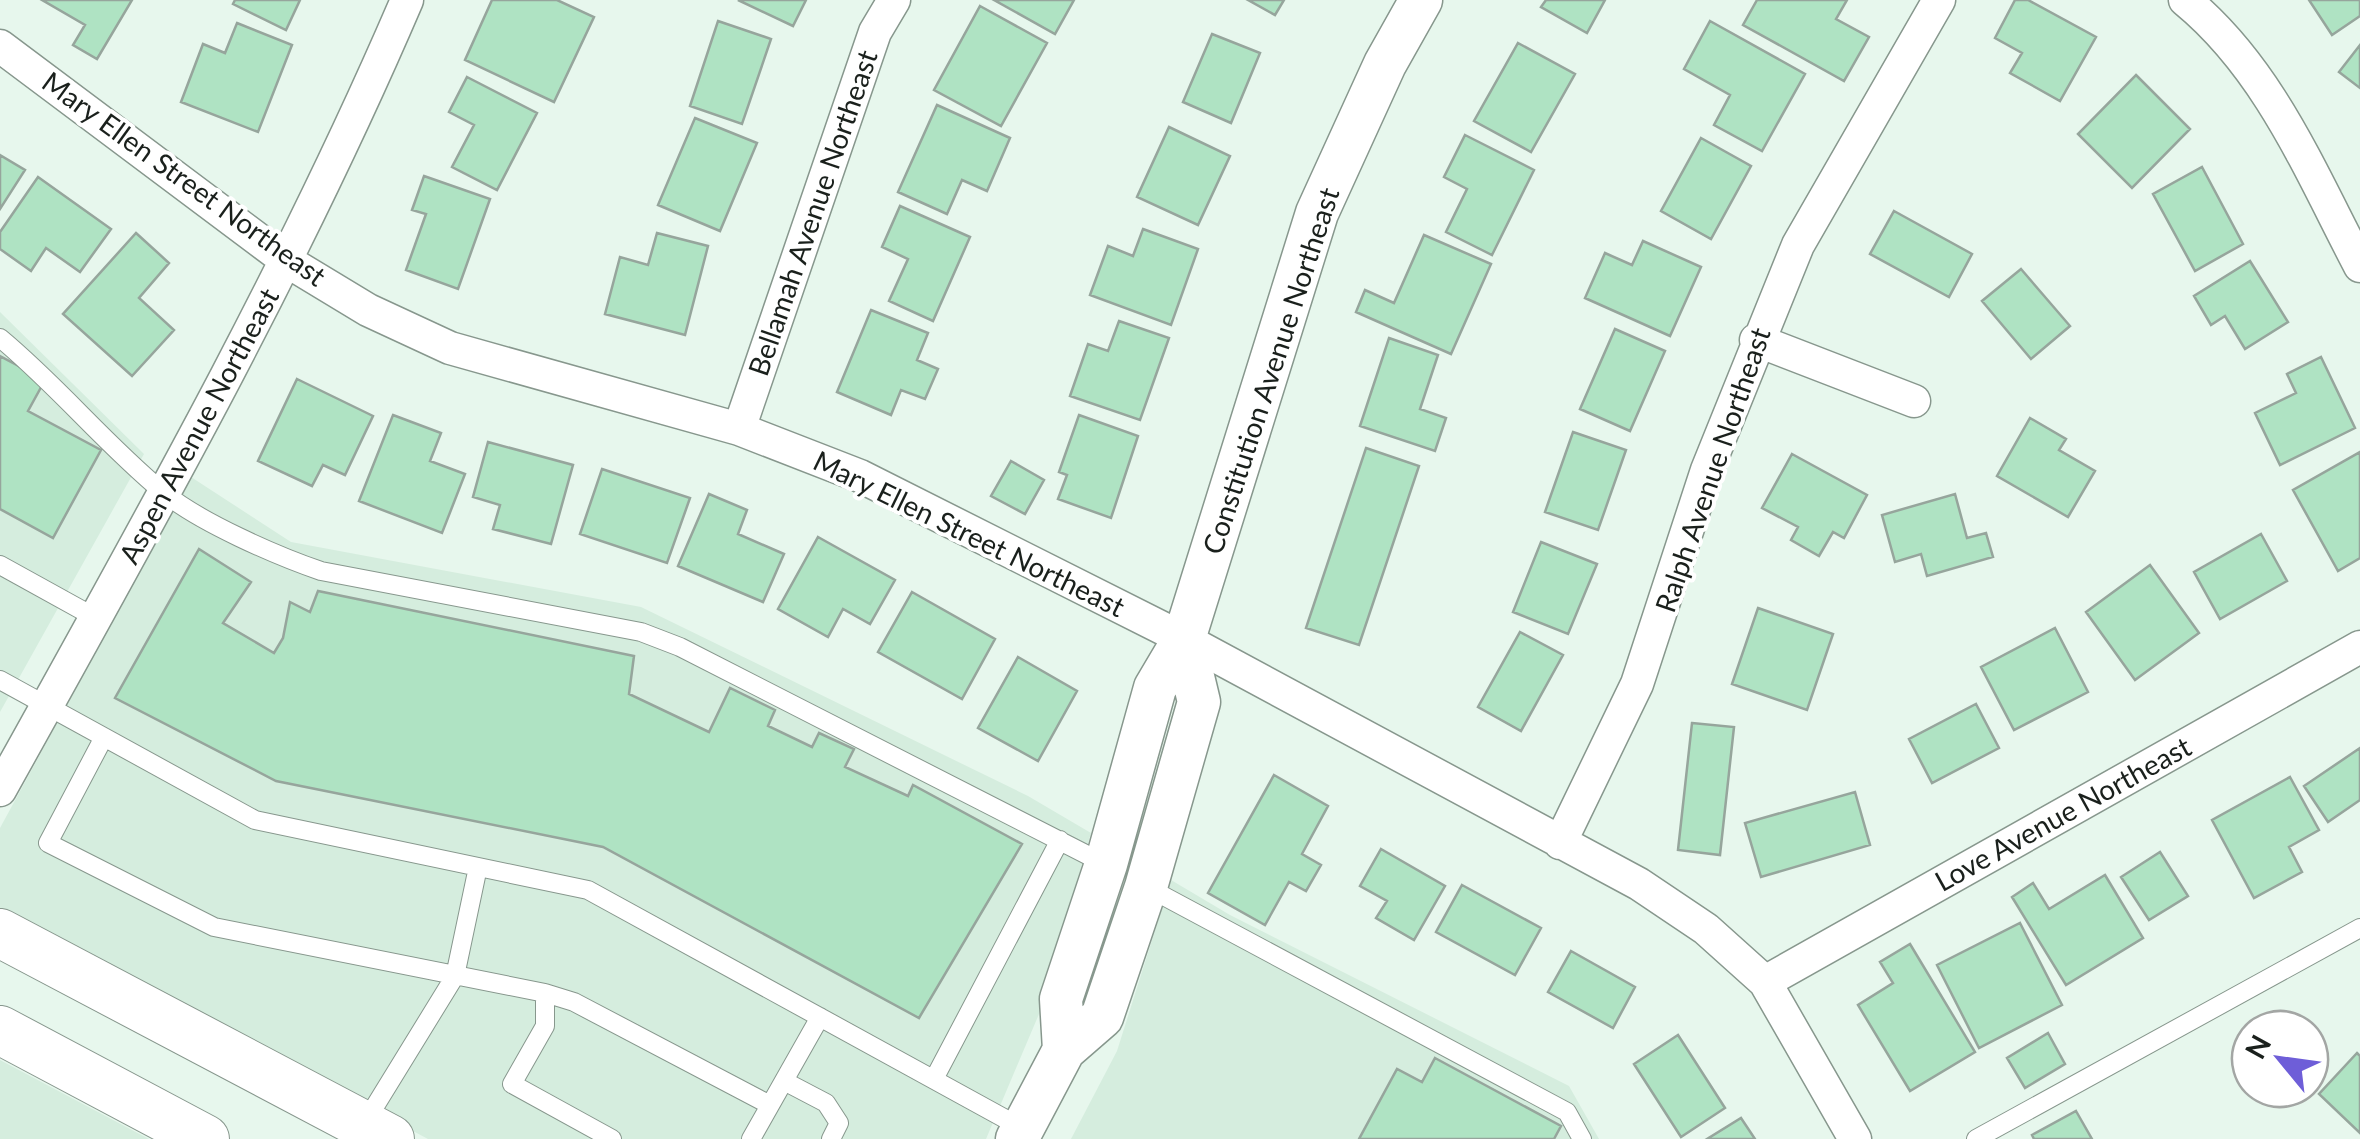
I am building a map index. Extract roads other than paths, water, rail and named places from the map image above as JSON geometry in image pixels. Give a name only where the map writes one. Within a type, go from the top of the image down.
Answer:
[{"type":"main road","points":[[0,933],[370,1134]]},
{"type":"main road","points":[[0,1030],[204,1139]]},
{"type":"street","name":"Aspen Avenue Northeast","points":[[0,790],[165,494],[287,261],[407,0]]},
{"type":"street","name":"Bellamah Avenue Northeast","points":[[739,429],[875,32],[894,0]]},
{"type":"street","name":"Constitution Avenue Northeast","points":[[1184,639],[1318,212],[1386,64],[1421,0]]},
{"type":"street","name":"Ralph Avenue Northeast","points":[[1560,843],[1637,684],[1706,470],[1798,245],[1939,0]]},
{"type":"street","points":[[2185,0],[2224,32],[2273,100],[2360,266]]},
{"type":"street","name":"Mary Ellen Street Northeast","points":[[0,46],[287,261],[368,310],[450,348],[739,429],[860,476],[1184,639],[1679,911],[1765,982],[1855,1139]]},
{"type":"street","points":[[1756,340],[1914,401]]},
{"type":"street","points":[[1020,1134],[1064,1050],[1102,1017],[1126,875],[1199,702],[1184,639]]},
{"type":"street","name":"Love Avenue Northeast","points":[[1765,982],[2360,647]]},
{"type":"lane","points":[[0,338],[50,379],[165,494],[280,557],[322,571],[654,637],[1060,840],[1567,1112],[1582,1139]]},
{"type":"lane","points":[[0,565],[96,618]]},
{"type":"lane","points":[[0,680],[255,820],[588,890],[934,1080],[1020,1134]]},
{"type":"lane","points":[[104,737],[48,843],[214,927],[574,1002],[770,1105]]},
{"type":"lane","points":[[934,1080],[1060,840]]},
{"type":"lane","points":[[370,1134],[455,976],[478,866]]},
{"type":"lane","points":[[1976,1139],[2360,928]]},
{"type":"lane","points":[[545,993],[544,1026],[512,1084],[612,1139]]},
{"type":"lane","points":[[751,1139],[820,1017]]},
{"type":"lane","points":[[784,1081],[826,1103],[839,1123],[831,1139]]}]
